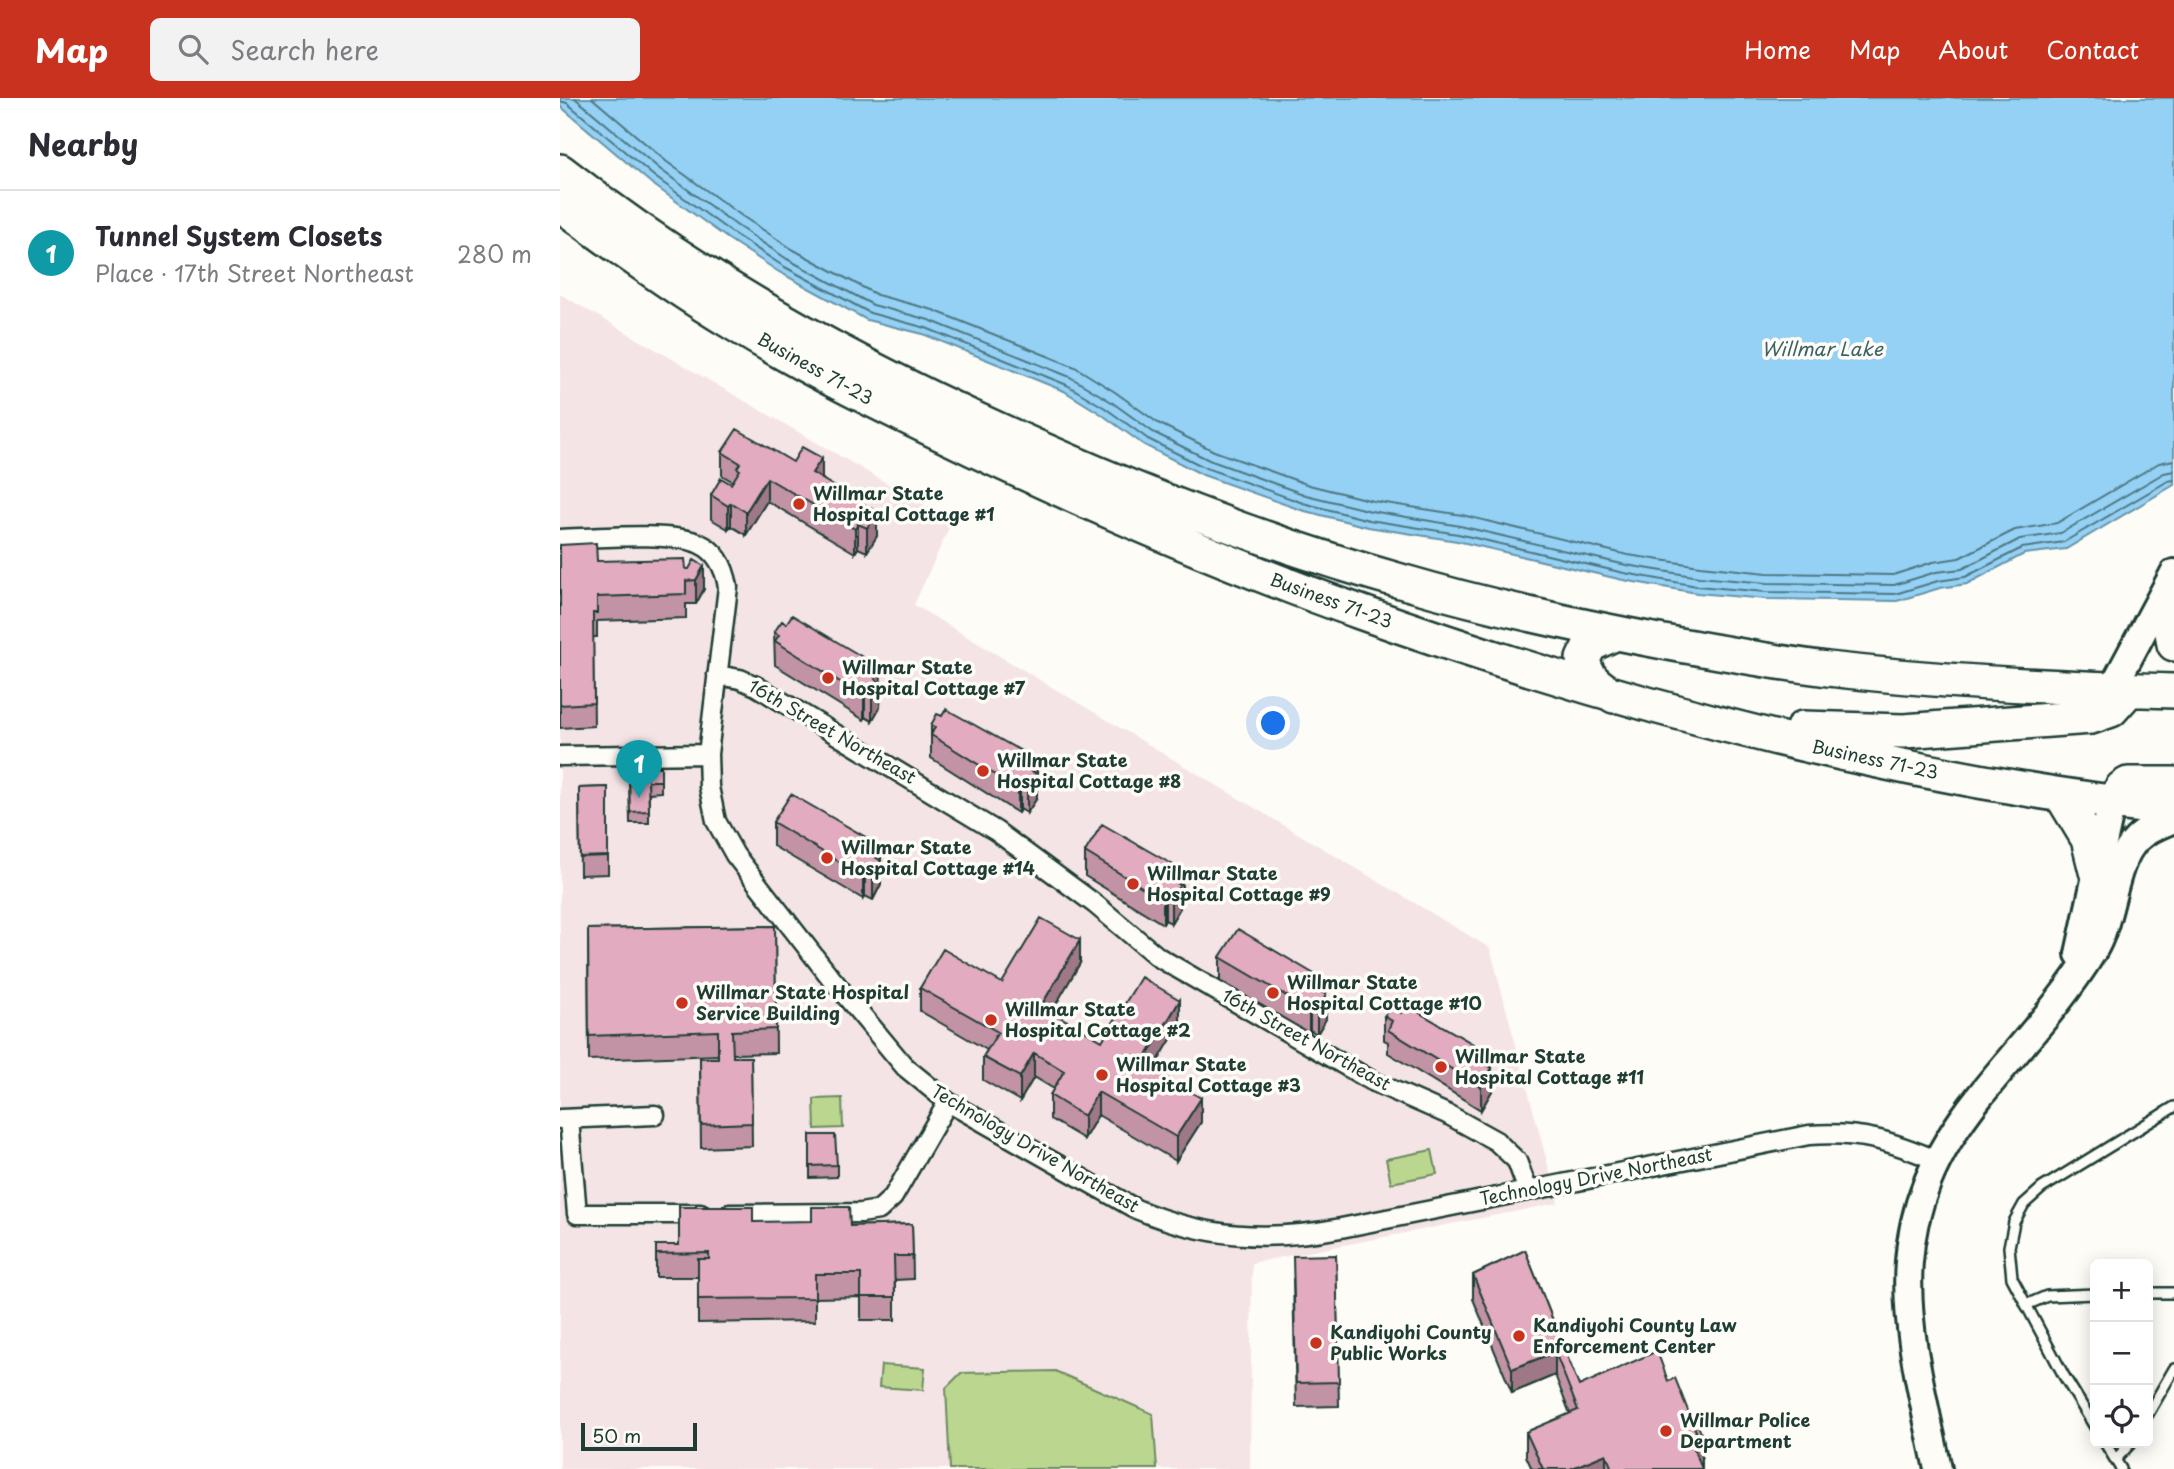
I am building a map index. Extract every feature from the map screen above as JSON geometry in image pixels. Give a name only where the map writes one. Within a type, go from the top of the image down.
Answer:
[{"type":"highway","name":"Business 71-23","points":[[560,171],[648,236],[740,295],[940,403],[1140,491],[1308,552],[1476,601],[1616,633],[1762,660],[1956,681],[2174,691]]},
{"type":"highway","name":"Business 71-23","points":[[560,204],[639,262],[730,321],[856,393],[1057,489],[1161,535],[1319,597],[1513,665],[1667,710],[1899,766],[2062,796],[2174,810]]},
{"type":"highway","points":[[1616,633],[1590,645],[1583,659],[1594,682],[1616,697]]},
{"type":"highway","points":[[1667,710],[1770,726],[1843,731],[1904,731],[2091,717],[2111,710],[2121,689]]},
{"type":"highway","points":[[2112,803],[2128,784],[2174,784]]},
{"type":"highway","points":[[2062,796],[2088,839],[2096,871]]},
{"type":"street","name":"Technology Drive Northeast","points":[[560,539],[676,538],[700,544],[709,550],[722,566],[728,587],[708,754],[709,787],[716,821],[735,855],[892,1053],[914,1075],[948,1102],[1129,1206],[1166,1221],[1212,1232],[1256,1237],[1293,1236],[1825,1134],[1851,1134],[1883,1139],[1938,1161]]},
{"type":"street","points":[[2121,689],[2174,573]]},
{"type":"street","points":[[2121,689],[2173,621]]},
{"type":"street","name":"16th Street Northeast","points":[[717,675],[740,679],[756,686],[964,811],[1095,904],[1158,957],[1372,1081],[1447,1114],[1496,1141],[1517,1161],[1528,1191]]},
{"type":"street","points":[[560,756],[708,754]]},
{"type":"street","points":[[2071,983],[2088,922],[2096,871],[2112,803]]},
{"type":"street","points":[[1938,1469],[1911,1341],[1907,1296],[1913,1227],[1928,1181],[1977,1098],[2071,983],[2094,950],[2104,930],[2122,864],[2129,849],[2149,830],[2174,818]]},
{"type":"street","points":[[655,1115],[564,1119],[577,1214],[862,1213],[879,1210],[893,1197],[948,1102]]},
{"type":"lane","points":[[2090,1419],[2012,1278],[2009,1247],[2014,1222],[2024,1204],[2042,1188],[2174,1107]]},
{"type":"lane","points":[[2153,1293],[2174,1293]]},
{"type":"lane","points":[[2026,1306],[2047,1296],[2090,1294]]},
{"type":"lane","points":[[2153,1405],[2174,1369]]},
{"type":"lane","points":[[2108,1448],[2121,1469]]},
{"type":"lane","points":[[2115,1460],[2126,1448]]},
{"type":"shaded area","points":[[560,294],[952,521],[914,605],[1490,948],[1558,1203],[1252,1263],[1250,1469],[560,1469]]},
{"type":"green space","points":[[842,1098],[843,1128],[815,1129],[814,1099]]},
{"type":"green space","points":[[1432,1150],[1437,1174],[1391,1183],[1386,1159]]},
{"type":"green space","points":[[881,1365],[925,1368],[923,1390],[879,1387]]},
{"type":"green space","points":[[1055,1371],[1153,1414],[1157,1469],[950,1469],[946,1388],[961,1373]]},
{"type":"water","name":"Willmar Lake","points":[[560,98],[2174,98],[2174,485],[2066,549],[2024,554],[1967,584],[1940,588],[1897,601],[1766,599],[1697,593],[1623,580],[1457,541],[1368,527],[1301,510],[1203,475],[1144,445],[1064,391],[923,334],[867,320],[779,272],[727,238],[651,183],[560,106]]},
{"type":"building","points":[[737,429],[793,462],[802,447],[822,458],[812,473],[877,512],[867,528],[858,524],[855,529],[767,478],[746,512],[731,503],[728,506],[711,495],[721,478],[731,484],[740,470],[737,468],[740,463],[722,452]]},
{"type":"building","points":[[596,543],[597,561],[685,559],[686,569],[689,569],[694,560],[704,566],[696,580],[686,581],[686,594],[597,597],[597,613],[593,613],[594,703],[560,705],[560,545]]},
{"type":"building","points":[[792,615],[881,668],[875,679],[880,683],[872,697],[865,694],[864,697],[775,641],[779,635],[774,632],[782,621],[786,624]]},
{"type":"building","points":[[946,709],[1037,760],[1031,771],[1037,774],[1027,790],[1020,786],[1018,789],[931,735],[935,727],[931,725],[937,714],[942,716]]},
{"type":"building","points":[[636,767],[661,767],[661,781],[648,781],[649,811],[630,812],[629,772],[636,772]]},
{"type":"building","points":[[608,787],[608,856],[580,857],[579,788]]},
{"type":"building","points":[[791,794],[881,846],[875,857],[881,861],[873,876],[865,872],[863,876],[773,822]]},
{"type":"building","points":[[1102,824],[1182,870],[1175,882],[1180,885],[1171,899],[1165,896],[1163,900],[1085,852]]},
{"type":"building","points":[[1041,918],[1080,940],[1041,1006],[1102,1041],[1141,977],[1180,1000],[1142,1064],[1201,1098],[1176,1137],[1098,1092],[1084,1116],[1050,1095],[1064,1071],[1034,1053],[1020,1077],[983,1057],[998,1032],[920,988],[943,949],[1002,983]]},
{"type":"building","name":"Willmar State Hospital Service Building","points":[[775,926],[776,1029],[732,1031],[733,1057],[751,1057],[752,1123],[701,1125],[700,1058],[718,1058],[718,1031],[589,1036],[588,929]]},
{"type":"building","points":[[1238,929],[1326,981],[1320,991],[1326,995],[1317,1010],[1310,1007],[1309,1009],[1220,957]]},
{"type":"building","points":[[1406,1005],[1492,1055],[1487,1065],[1492,1068],[1481,1087],[1388,1030],[1392,1021],[1384,1016],[1391,1007],[1401,1013]]},
{"type":"building","points":[[810,1135],[835,1135],[837,1165],[810,1166]]},
{"type":"building","points":[[679,1207],[753,1207],[753,1222],[812,1221],[812,1207],[849,1207],[850,1226],[912,1224],[913,1256],[894,1256],[895,1297],[861,1297],[861,1274],[815,1274],[815,1298],[698,1299],[698,1259],[709,1259],[709,1253],[656,1254],[656,1245],[679,1245]]},
{"type":"building","name":"Kandiyohi County Law Enforcement Center","points":[[1525,1250],[1579,1386],[1657,1351],[1668,1381],[1675,1378],[1702,1446],[1694,1449],[1702,1469],[1612,1469],[1606,1454],[1570,1469],[1543,1469],[1526,1432],[1578,1410],[1555,1352],[1512,1369],[1473,1275]]},
{"type":"building","name":"Kandiyohi County Public Works","points":[[1336,1255],[1339,1382],[1296,1383],[1293,1256]]},
{"type":"building","points":[[1695,1418],[1701,1433],[1697,1434],[1691,1419]]},
{"type":"place","name":"Willmar State Hospital Cottage #1","points":[[799,504]]},
{"type":"place","name":"Willmar State Hospital Cottage #7","points":[[828,678]]},
{"type":"place","name":"Willmar State Hospital Cottage #8","points":[[983,771]]},
{"type":"place","name":"Tunnel System Closets","points":[[639,798]]},
{"type":"place","name":"Willmar State Hospital Cottage #14","points":[[827,858]]},
{"type":"place","name":"Willmar State Hospital Cottage #9","points":[[1133,884]]},
{"type":"place","name":"Willmar State Hospital Cottage #10","points":[[1273,993]]},
{"type":"place","name":"Willmar State Hospital Service Building","points":[[682,1003]]},
{"type":"place","name":"Willmar State Hospital Cottage #2","points":[[991,1020]]},
{"type":"place","name":"Willmar State Hospital Cottage #11","points":[[1441,1067]]},
{"type":"place","name":"Willmar State Hospital Cottage #3","points":[[1102,1075]]},
{"type":"place","name":"Kandiyohi County Law Enforcement Center","points":[[1519,1336]]},
{"type":"place","name":"Kandiyohi County Public Works","points":[[1316,1343]]},
{"type":"place","name":"Willmar Police Department","points":[[1666,1431]]}]
